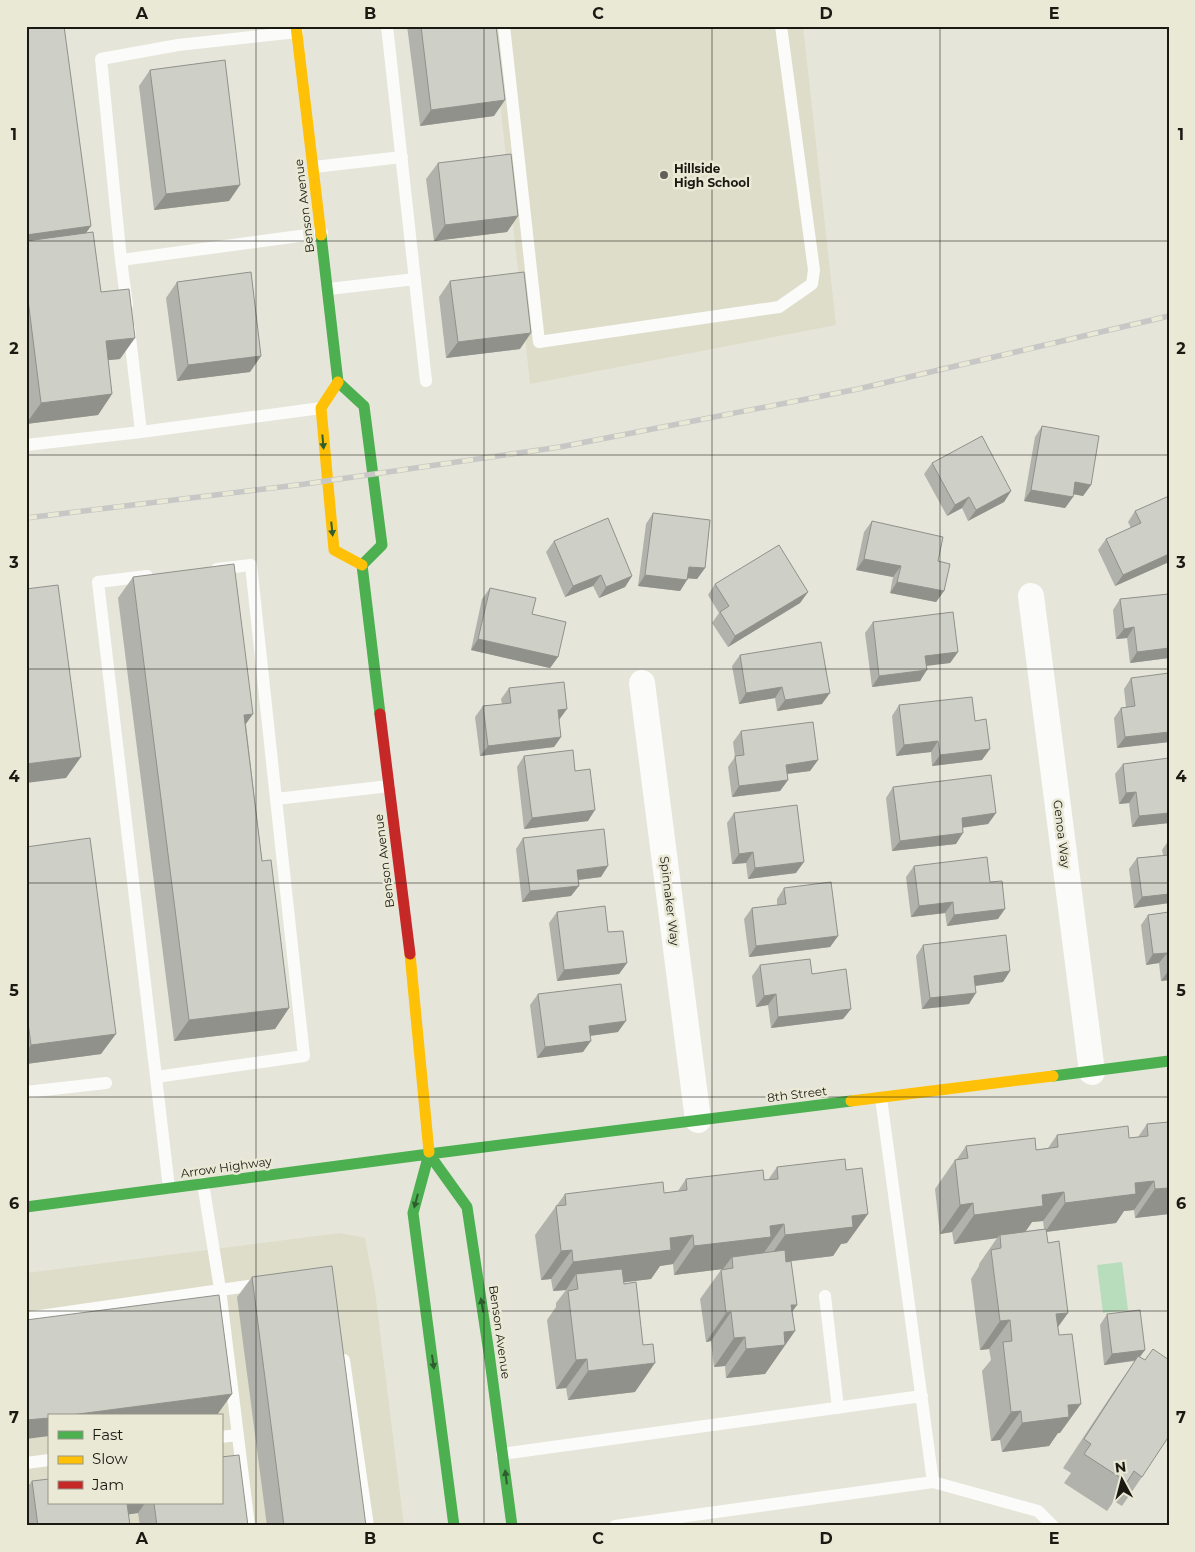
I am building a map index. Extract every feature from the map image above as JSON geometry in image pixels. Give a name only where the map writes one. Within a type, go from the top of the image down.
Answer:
[{"type":"main road","name":"Benson Avenue","points":[[297,29],[338,382]]},
{"type":"main road","points":[[338,382],[364,406],[382,545],[362,565],[334,550],[320,408],[338,382]]},
{"type":"main road","name":"Benson Avenue","points":[[362,565],[411,964],[429,1154],[413,1213],[454,1526]]},
{"type":"main road","name":"8th Street","points":[[429,1154],[1169,1062]]},
{"type":"main road","name":"Benson Avenue","points":[[429,1154],[467,1207],[512,1526]]},
{"type":"main road","name":"Arrow Highway","points":[[26,1207],[429,1154]]},
{"type":"street","name":"Genoa Way","points":[[1031,596],[1092,1072]]},
{"type":"street","name":"Spinnaker Way","points":[[642,683],[698,1120]]},
{"type":"lane","points":[[387,26],[426,381]]},
{"type":"lane","points":[[504,26],[539,342],[779,307],[812,284],[814,270],[781,26]]},
{"type":"lane","points":[[141,432],[101,59],[297,29]]},
{"type":"lane","points":[[314,167],[402,157]]},
{"type":"lane","points":[[122,260],[322,233]]},
{"type":"lane","points":[[328,289],[415,279]]},
{"type":"lane","points":[[26,445],[320,408]]},
{"type":"lane","points":[[156,1077],[304,1056],[252,565],[204,570]]},
{"type":"lane","points":[[156,576],[98,582],[169,1188]]},
{"type":"lane","points":[[276,799],[389,786]]},
{"type":"lane","points":[[26,1092],[106,1083]]},
{"type":"lane","points":[[881,1098],[933,1482]]},
{"type":"lane","points":[[203,1184],[220,1290],[249,1526]]},
{"type":"lane","points":[[26,1318],[276,1282]]},
{"type":"lane","points":[[825,1296],[838,1408]]},
{"type":"lane","points":[[343,1351],[368,1526]]},
{"type":"lane","points":[[502,1454],[922,1396]]},
{"type":"lane","points":[[222,1437],[237,1435]]},
{"type":"lane","points":[[26,1463],[48,1460]]},
{"type":"lane","points":[[616,1526],[933,1482],[1038,1511],[1053,1526]]},
{"type":"shaded area","name":"Hillside High School","points":[[492,26],[803,26],[836,325],[530,384]]},
{"type":"shaded area","points":[[340,1233],[365,1238],[375,1291],[404,1526],[26,1526],[26,1273]]},
{"type":"shaded area","points":[[1122,1262],[1128,1310],[1103,1313],[1097,1265]]},
{"type":"building","points":[[26,26],[64,26],[91,226],[26,235]]},
{"type":"building","points":[[421,26],[496,26],[505,100],[431,110]]},
{"type":"building","points":[[225,60],[240,185],[166,194],[150,70]]},
{"type":"building","points":[[511,154],[518,216],[445,225],[438,163]]},
{"type":"building","points":[[93,232],[101,292],[129,289],[135,338],[106,341],[112,394],[41,403],[26,284],[26,241]]},
{"type":"building","points":[[251,272],[261,356],[188,365],[177,282]]},
{"type":"building","points":[[524,272],[531,333],[458,342],[450,281]]},
{"type":"building","points":[[1042,426],[1099,436],[1091,485],[1075,482],[1073,497],[1031,490]]},
{"type":"building","points":[[982,436],[1011,491],[976,510],[969,497],[955,505],[932,463]]},
{"type":"building","points":[[1169,496],[1169,554],[1123,575],[1106,539],[1141,523],[1135,511]]},
{"type":"building","points":[[653,513],[710,520],[705,568],[689,567],[687,580],[645,575]]},
{"type":"building","points":[[608,518],[632,576],[606,587],[601,575],[573,586],[554,541]]},
{"type":"building","points":[[872,521],[943,537],[938,561],[950,564],[944,591],[897,582],[901,566],[864,559]]},
{"type":"building","points":[[779,545],[808,592],[735,636],[720,612],[729,606],[715,584]]},
{"type":"building","points":[[234,564],[253,714],[244,715],[262,861],[271,860],[289,1008],[189,1020],[133,577]]},
{"type":"building","points":[[58,585],[81,757],[26,764],[26,589]]},
{"type":"building","points":[[490,588],[536,598],[532,614],[566,622],[558,657],[478,639]]},
{"type":"building","points":[[1169,594],[1169,648],[1137,652],[1134,627],[1124,629],[1120,599]]},
{"type":"building","points":[[953,612],[958,652],[925,656],[927,670],[879,676],[873,622]]},
{"type":"building","points":[[821,642],[830,693],[785,700],[782,687],[746,693],[740,655]]},
{"type":"building","points":[[1169,673],[1169,732],[1125,737],[1121,708],[1135,706],[1131,678]]},
{"type":"building","points":[[564,682],[567,709],[558,710],[561,737],[488,746],[483,706],[511,703],[509,688]]},
{"type":"building","points":[[972,697],[975,721],[986,719],[990,749],[940,755],[938,741],[904,745],[899,705]]},
{"type":"building","points":[[813,722],[818,760],[786,765],[788,780],[739,786],[735,756],[744,755],[741,731]]},
{"type":"building","points":[[573,750],[575,771],[590,769],[595,810],[532,818],[524,756]]},
{"type":"building","points":[[1169,758],[1169,813],[1139,816],[1136,792],[1126,793],[1123,764]]},
{"type":"building","points":[[991,775],[996,813],[962,818],[963,833],[900,841],[893,787]]},
{"type":"building","points":[[797,805],[804,862],[755,868],[753,852],[739,854],[734,813]]},
{"type":"building","points":[[604,829],[608,866],[577,870],[579,886],[530,891],[523,838]]},
{"type":"building","points":[[90,838],[116,1034],[31,1045],[26,1007],[26,847]]},
{"type":"building","points":[[1169,855],[1169,894],[1142,897],[1137,858]]},
{"type":"building","points":[[987,857],[990,882],[1002,881],[1005,909],[954,915],[953,902],[919,906],[914,866]]},
{"type":"building","points":[[831,882],[838,936],[756,946],[752,908],[786,904],[784,888]]},
{"type":"building","points":[[605,906],[608,932],[623,931],[627,963],[564,970],[557,912]]},
{"type":"building","points":[[1169,912],[1169,970],[1167,953],[1153,954],[1148,915]]},
{"type":"building","points":[[1006,935],[1010,971],[974,976],[976,993],[930,998],[923,945]]},
{"type":"building","points":[[810,959],[812,974],[846,969],[851,1009],[778,1017],[776,994],[764,996],[760,965]]},
{"type":"building","points":[[621,984],[626,1021],[589,1026],[591,1041],[545,1047],[538,994]]},
{"type":"building","points":[[1169,1122],[1169,1188],[1155,1189],[1154,1181],[1135,1183],[1136,1194],[1065,1203],[1064,1192],[1042,1195],[1043,1206],[974,1215],[973,1203],[960,1205],[955,1160],[968,1158],[966,1146],[1035,1138],[1036,1150],[1058,1147],[1057,1135],[1128,1126],[1129,1138],[1148,1136],[1147,1124]]},
{"type":"building","points":[[845,1159],[846,1170],[862,1168],[868,1214],[852,1216],[853,1227],[785,1235],[784,1224],[770,1226],[771,1237],[694,1246],[693,1235],[670,1238],[671,1250],[573,1262],[572,1250],[561,1251],[556,1206],[566,1205],[565,1194],[663,1182],[664,1193],[687,1190],[686,1179],[763,1170],[764,1180],[778,1179],[777,1167]]},
{"type":"building","points":[[1046,1229],[1048,1243],[1059,1241],[1068,1313],[1056,1314],[1059,1335],[1072,1334],[1081,1404],[1068,1405],[1069,1417],[1022,1423],[1021,1411],[1011,1412],[1003,1342],[1012,1341],[1010,1320],[1000,1321],[991,1250],[1001,1248],[1000,1235]]},
{"type":"building","points":[[785,1250],[786,1262],[791,1261],[797,1305],[791,1305],[795,1331],[784,1332],[785,1345],[746,1349],[745,1337],[734,1338],[731,1312],[726,1313],[721,1270],[733,1268],[732,1257]]},
{"type":"building","points":[[332,1266],[366,1526],[284,1526],[252,1277]]},
{"type":"building","points":[[622,1269],[624,1284],[636,1282],[643,1345],[653,1344],[655,1363],[588,1371],[587,1359],[576,1360],[568,1291],[578,1289],[576,1274]]},
{"type":"building","points":[[219,1295],[232,1394],[78,1414],[48,1414],[48,1418],[26,1420],[26,1320]]},
{"type":"building","points":[[1140,1310],[1145,1350],[1112,1354],[1107,1314]]},
{"type":"building","points":[[1153,1349],[1169,1360],[1169,1436],[1142,1477],[1134,1471],[1127,1482],[1084,1454],[1091,1444],[1084,1439],[1138,1356],[1145,1360]]},
{"type":"building","points":[[239,1455],[248,1526],[157,1526],[154,1504],[222,1504],[222,1457]]},
{"type":"building","points":[[48,1479],[48,1504],[127,1504],[130,1526],[38,1526],[32,1481]]},
{"type":"railway","points":[[26,518],[305,484],[560,447],[858,389],[1169,316]]},
{"type":"traffic: fast","points":[[321,235],[338,382],[364,406],[382,545],[362,565]]},
{"type":"traffic: fast","points":[[362,565],[380,714]]},
{"type":"traffic: fast","points":[[1053,1076],[1169,1061]]},
{"type":"traffic: fast","points":[[429,1154],[851,1101]]},
{"type":"traffic: fast","points":[[26,1207],[429,1154],[429,1152]]},
{"type":"traffic: fast","points":[[429,1154],[467,1207],[512,1526]]},
{"type":"traffic: fast","points":[[429,1154],[413,1213],[454,1526]]},
{"type":"traffic: slow","points":[[296,26],[321,235]]},
{"type":"traffic: slow","points":[[338,382],[321,408],[334,550],[362,565]]},
{"type":"traffic: slow","points":[[410,954],[429,1152]]},
{"type":"traffic: slow","points":[[851,1101],[1053,1076]]},
{"type":"traffic: jam","points":[[380,714],[410,954]]},
{"type":"place","name":"Hillside High School","points":[[664,175]]}]
